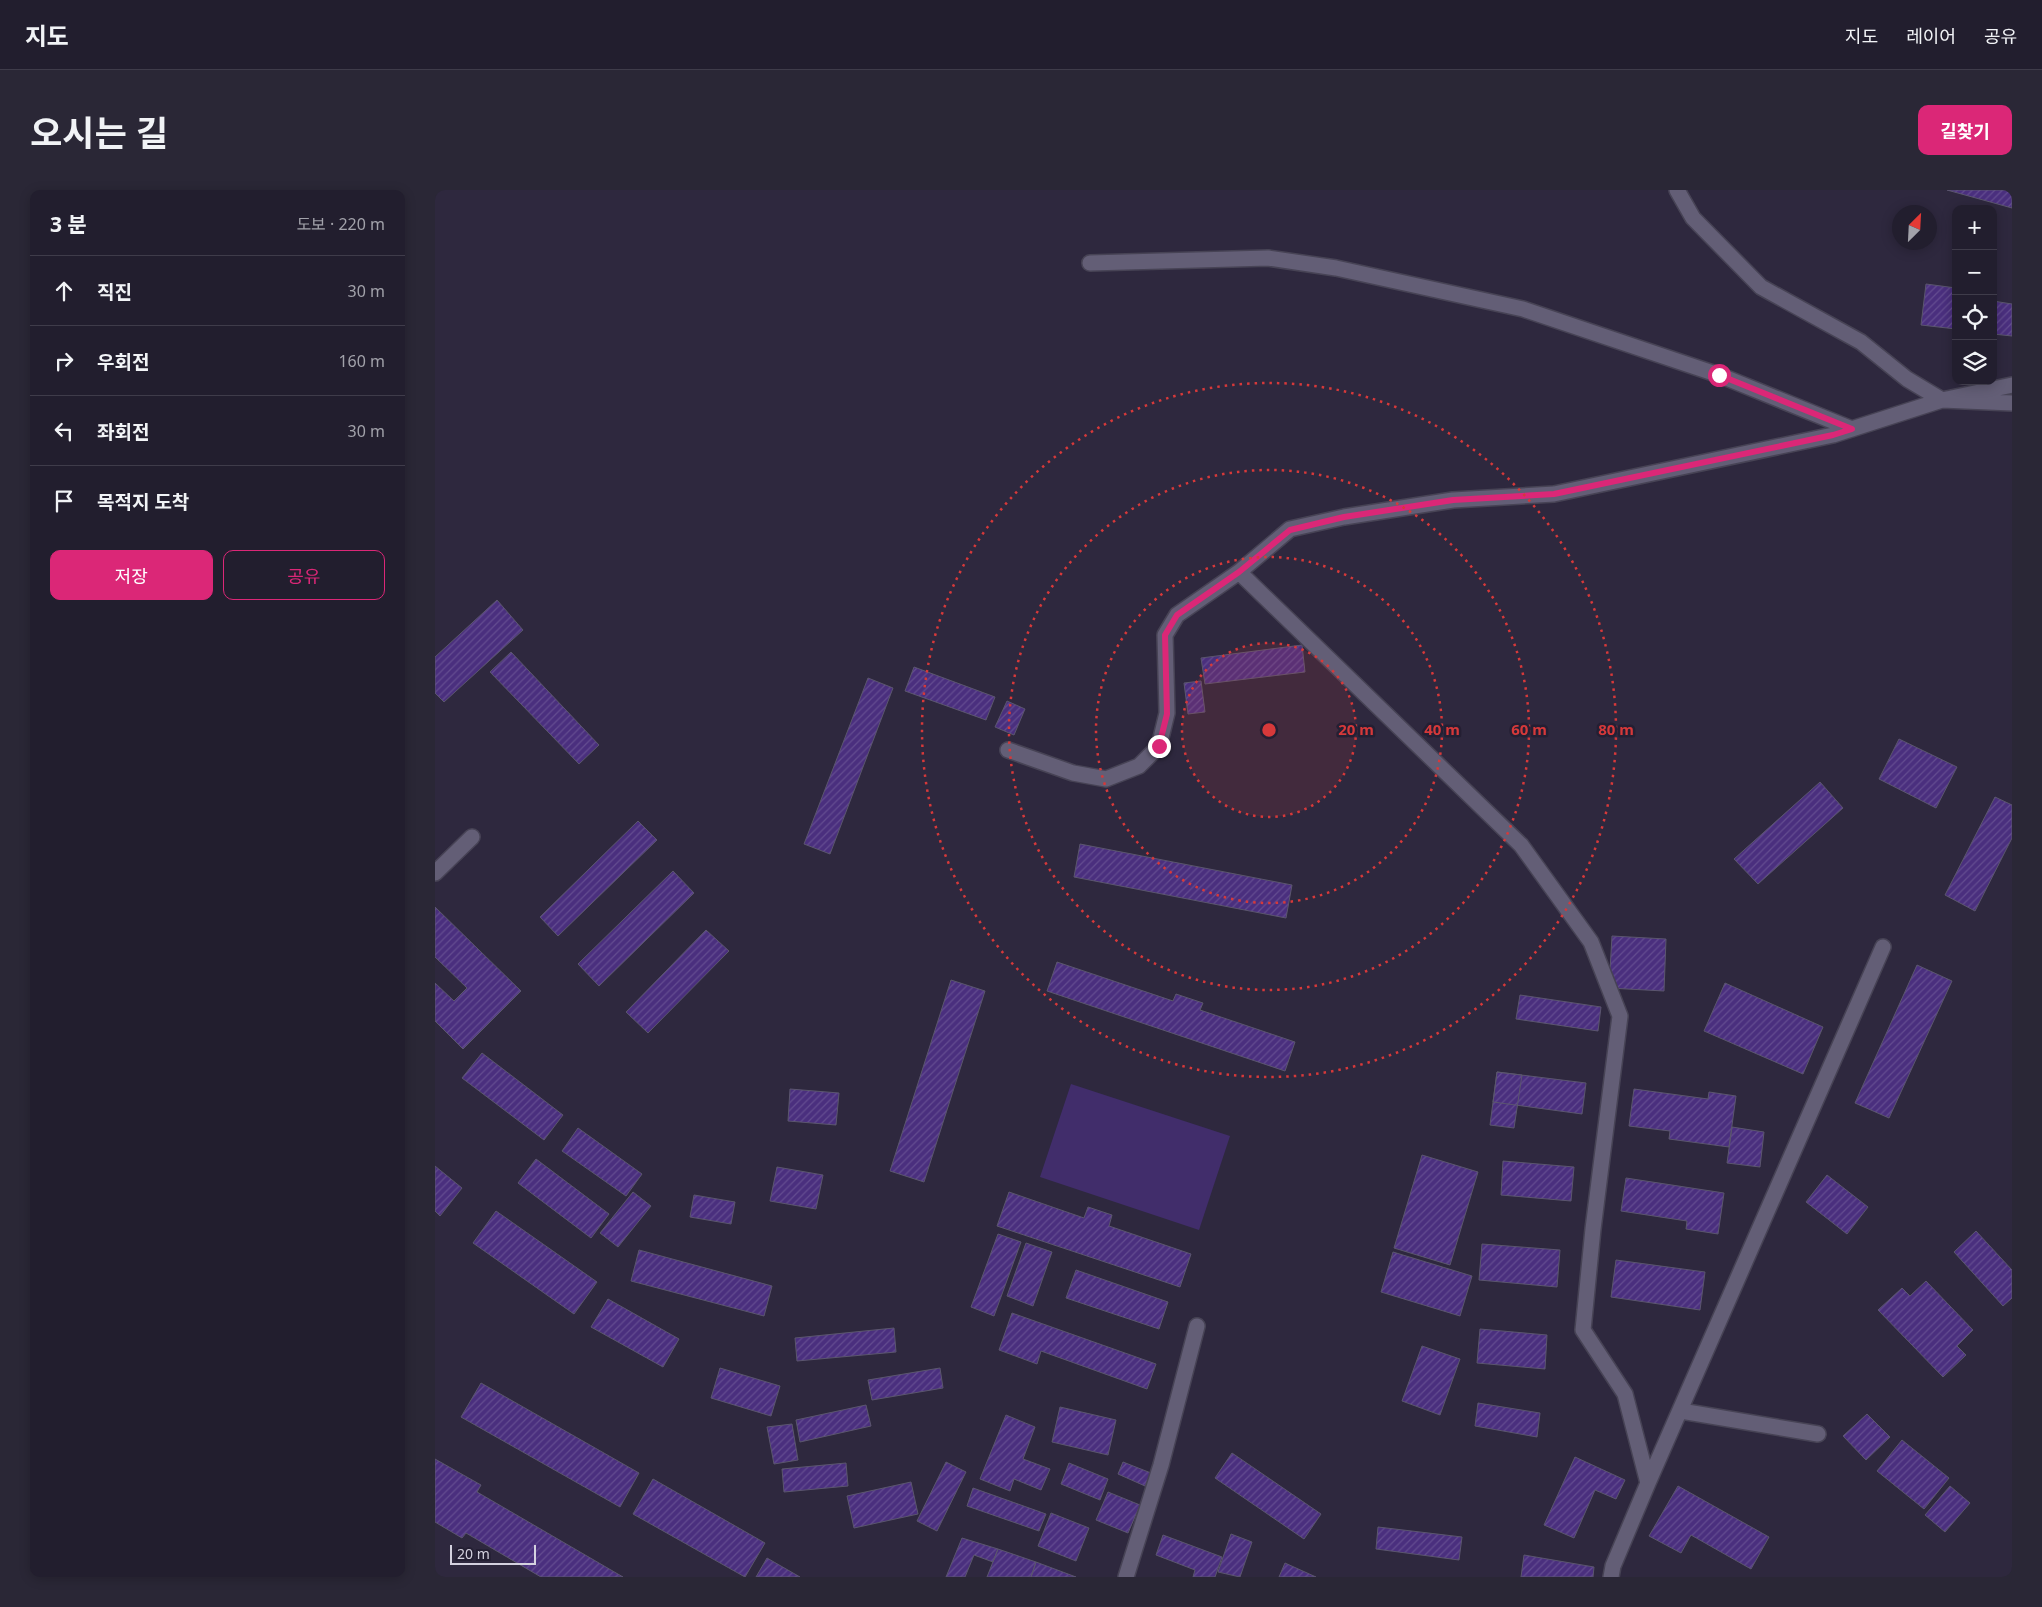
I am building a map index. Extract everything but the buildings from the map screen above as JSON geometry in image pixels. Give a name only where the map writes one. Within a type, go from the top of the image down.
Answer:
[{"type":"street","points":[[1677,190],[1693,218],[1761,287],[1861,342],[1907,379],[1943,400],[2012,403]]},
{"type":"street","points":[[1091,263],[1268,258],[1336,268],[1523,309],[1719,375],[1852,429]]},
{"type":"street","points":[[1008,750],[1073,773],[1106,779],[1139,766],[1159,746],[1167,714],[1165,635],[1177,615],[1239,572],[1290,530],[1344,517],[1453,500],[1554,494],[1833,435],[1943,400],[2012,385]]},
{"type":"street","points":[[1239,572],[1521,845],[1591,942],[1620,1016],[1593,1229],[1583,1330],[1625,1394],[1648,1482]]},
{"type":"street","points":[[435,874],[472,838]]},
{"type":"street","points":[[1611,1577],[1613,1566],[1648,1482],[1681,1411],[1883,947]]},
{"type":"street","points":[[1126,1577],[1161,1465],[1197,1326]]},
{"type":"street","points":[[1681,1411],[1818,1434]]},
{"type":"shaded area","points":[[1071,1084],[1230,1136],[1199,1230],[1040,1177]]},
{"type":"route","points":[[1159,746],[1167,714],[1165,635],[1177,615],[1239,572],[1290,530],[1344,517],[1453,500],[1554,494],[1833,435],[1852,429],[1719,375]]}]
